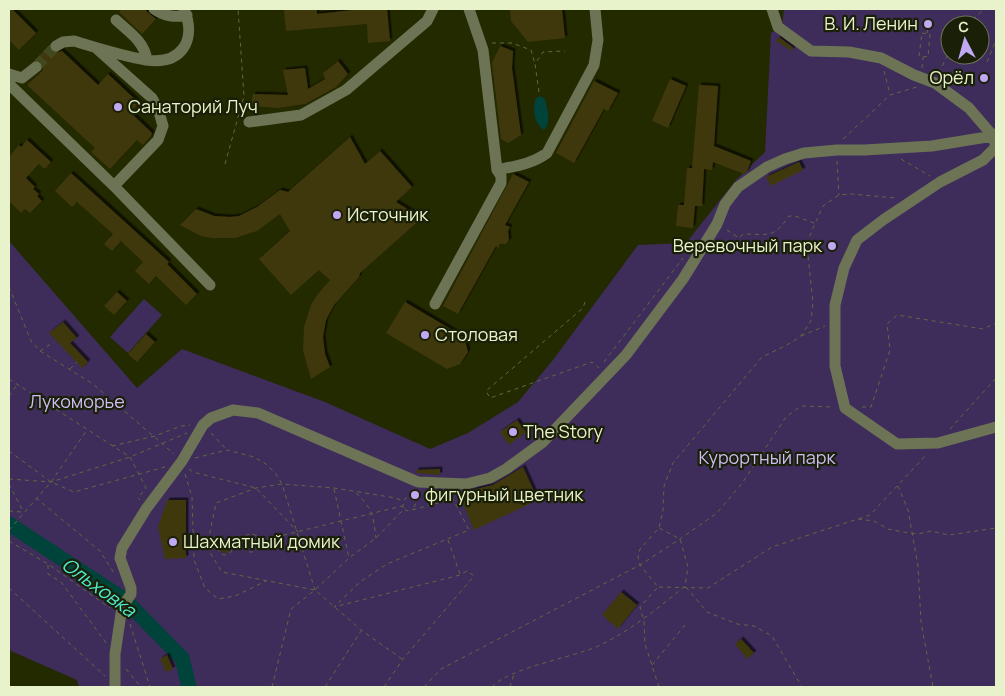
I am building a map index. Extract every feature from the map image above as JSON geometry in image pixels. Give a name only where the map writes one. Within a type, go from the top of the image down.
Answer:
[{"type":"street","points":[[56,46],[63,42],[74,41],[147,60],[164,59],[176,55],[185,49],[188,40],[189,26],[185,12],[179,17],[160,13],[154,9]]},
{"type":"street","points":[[249,122],[301,115],[346,90],[427,21],[433,9]]},
{"type":"street","points":[[435,304],[501,183],[501,176],[497,170],[482,50],[469,9]]},
{"type":"street","points":[[497,170],[524,165],[547,153],[594,65],[598,40],[595,9]]},
{"type":"street","points":[[772,9],[778,27],[811,51],[849,52],[880,58],[935,83],[969,108],[995,135],[996,147],[983,160],[940,182],[883,220],[857,240],[844,268],[835,305],[835,366],[845,408],[897,444],[938,443],[996,427]]},
{"type":"street","points":[[116,20],[139,40],[146,50],[147,60]]},
{"type":"street","points":[[96,48],[152,98],[163,126],[158,140],[114,186]]},
{"type":"street","points":[[12,79],[22,78],[36,67]]},
{"type":"street","points":[[12,79],[210,285]]},
{"type":"street","points":[[115,687],[115,654],[122,607],[131,594],[131,588],[120,558],[122,548],[146,509],[182,461],[203,425],[212,418],[233,410],[258,413],[418,482],[466,484],[490,478],[506,469],[543,442],[626,355],[683,279],[718,224],[725,204],[738,187],[766,167],[785,158],[804,153],[932,146],[995,135]]},
{"type":"path","points":[[225,164],[244,96],[238,9]]},
{"type":"path","points":[[927,34],[922,33],[919,56],[928,57],[930,34],[927,34],[928,26]]},
{"type":"path","points":[[990,55],[996,40]]},
{"type":"path","points":[[480,43],[512,43],[531,50],[539,92]]},
{"type":"path","points":[[535,64],[543,52],[565,51]]},
{"type":"path","points":[[880,58],[890,95]]},
{"type":"path","points":[[935,83],[942,65]]},
{"type":"path","points":[[839,195],[838,144],[890,95],[915,88]]},
{"type":"path","points":[[902,159],[940,182]]},
{"type":"path","points":[[800,337],[812,321],[813,303],[808,255],[810,236],[823,206],[839,195],[851,194],[896,198]]},
{"type":"path","points":[[718,224],[739,238],[743,234],[772,234],[780,228],[789,216],[795,216],[814,223]]},
{"type":"path","points":[[584,302],[583,308],[486,391],[490,398],[592,362],[600,368],[683,258]]},
{"type":"path","points":[[9,287],[31,340],[40,351],[93,384],[155,436],[192,472],[256,488],[298,532]]},
{"type":"path","points":[[862,407],[871,406],[890,350],[887,324],[896,315],[983,329],[996,323]]},
{"type":"path","points":[[658,587],[640,565],[638,557],[640,548],[659,528],[663,510],[664,486],[673,462],[762,357],[800,337],[835,322]]},
{"type":"path","points":[[40,351],[54,342]]},
{"type":"path","points":[[70,370],[76,362]]},
{"type":"path","points":[[9,378],[130,458],[146,488],[138,498],[146,509]]},
{"type":"path","points":[[951,428],[996,378]]},
{"type":"path","points":[[9,396],[17,385]]},
{"type":"path","points":[[424,687],[441,668],[640,565],[717,513],[743,482],[786,416],[800,406],[845,408]]},
{"type":"path","points":[[112,446],[155,436],[181,426],[203,425],[227,450]]},
{"type":"path","points":[[9,530],[51,482],[87,430]]},
{"type":"path","points":[[9,479],[51,482],[130,458],[187,432]]},
{"type":"path","points":[[659,687],[645,644],[644,621],[640,608],[658,587],[685,586],[708,588],[772,546],[870,514],[938,443]]},
{"type":"path","points":[[182,461],[227,450],[254,457],[266,464],[276,474],[282,484],[315,590]]},
{"type":"path","points":[[9,451],[51,482],[74,492],[164,467]]},
{"type":"path","points":[[182,461],[192,497],[194,560],[205,588],[218,599],[235,596],[267,581]]},
{"type":"path","points":[[9,484],[23,512]]},
{"type":"path","points":[[403,501],[396,498],[334,488],[282,484],[256,488],[216,503],[208,551],[222,572],[315,590],[361,630],[403,659]]},
{"type":"path","points":[[898,485],[908,510],[918,566],[922,622],[934,687]]},
{"type":"path","points":[[334,488],[349,558]]},
{"type":"path","points":[[356,492],[366,502],[372,513],[376,538]]},
{"type":"path","points":[[36,498],[100,550],[115,574]]},
{"type":"path","points":[[334,607],[360,582],[387,564],[469,530],[453,499],[413,510],[408,511],[402,506],[406,498],[414,500],[416,504],[413,510]]},
{"type":"path","points":[[260,541],[402,506]]},
{"type":"path","points":[[272,687],[291,609],[315,590],[349,558],[376,538],[404,509]]},
{"type":"path","points":[[9,511],[23,512]]},
{"type":"path","points":[[856,519],[874,521],[888,528],[911,533],[931,531],[950,535],[996,528]]},
{"type":"path","points":[[492,687],[496,682],[514,674],[596,646],[644,621],[685,586],[688,567],[680,539],[659,528]]},
{"type":"path","points":[[249,534],[255,535],[260,541],[257,549],[252,552],[246,550],[243,545],[244,537],[249,534]]},
{"type":"path","points":[[447,539],[460,575]]},
{"type":"path","points":[[9,540],[48,564],[114,611],[122,607]]},
{"type":"path","points":[[208,551],[218,549],[223,542],[229,542],[232,547]]},
{"type":"path","points":[[232,547],[243,545]]},
{"type":"path","points":[[218,549],[224,555],[230,553],[232,547]]},
{"type":"path","points":[[48,564],[48,574],[61,582],[115,654]]},
{"type":"path","points":[[334,607],[467,572],[474,576],[403,659],[384,687]]},
{"type":"path","points":[[685,586],[707,612],[736,624],[754,626],[772,636],[802,687]]},
{"type":"path","points":[[9,588],[115,687]]},
{"type":"path","points":[[130,624],[150,687]]},
{"type":"path","points":[[652,666],[685,625]]},
{"type":"path","points":[[325,687],[361,630]]},
{"type":"path","points":[[125,668],[141,687]]},
{"type":"path","points":[[510,687],[514,674]]},
{"type":"green space","name":"Курортный парк","points":[[784,9],[996,9],[996,687],[79,687],[77,680],[11,651],[9,646],[9,241],[137,388],[182,349],[325,402],[430,449],[468,433],[518,402],[553,360],[638,245],[686,243],[736,180],[765,152],[771,33],[782,26]]},
{"type":"green space","points":[[144,299],[162,315],[128,353],[110,337]]},
{"type":"water","points":[[540,96],[545,99],[548,115],[548,123],[544,130],[538,124],[534,111],[536,98]]},
{"type":"building","points":[[9,9],[12,9],[36,33],[19,50],[9,40]]},
{"type":"building","points":[[122,9],[144,9],[156,19],[142,34],[119,12]]},
{"type":"building","points":[[317,9],[317,14],[352,9],[387,9],[390,41],[368,43],[367,24],[286,31],[284,10]]},
{"type":"building","points":[[510,9],[562,9],[565,38],[528,42],[511,21]]},
{"type":"building","points":[[779,37],[793,48],[792,51],[776,41]]},
{"type":"building","name":"Cанаторий Луч","points":[[49,45],[49,49],[52,52],[62,51],[98,85],[108,74],[139,103],[130,112],[152,133],[151,136],[143,145],[137,140],[110,169],[91,152],[95,148],[27,85],[43,70],[42,63],[35,60]]},
{"type":"building","points":[[500,46],[513,51],[512,68],[521,135],[508,143],[501,139],[492,63]]},
{"type":"building","points":[[338,61],[348,74],[336,87],[305,104],[278,108],[251,106],[253,94],[288,95],[283,70],[305,68],[308,89],[325,79],[323,73]]},
{"type":"building","points":[[670,79],[686,86],[668,128],[652,121]]},
{"type":"building","points":[[594,81],[618,93],[608,111],[604,109],[574,163],[556,153]]},
{"type":"building","points":[[699,85],[718,86],[714,146],[751,161],[747,172],[744,174],[713,162],[712,170],[704,169],[702,206],[695,206],[693,228],[676,226],[678,205],[684,205],[687,168],[692,168]]},
{"type":"building","points":[[350,137],[365,164],[380,151],[412,187],[396,202],[422,218],[360,273],[359,277],[334,305],[326,320],[323,337],[325,354],[330,367],[311,379],[303,350],[304,327],[311,305],[330,280],[319,270],[291,295],[259,259],[290,231],[280,214],[257,231],[235,238],[201,236],[180,225],[196,209],[214,216],[239,216],[257,207],[280,190],[288,192]]},
{"type":"building","points":[[27,140],[51,162],[45,169],[39,164],[26,178],[35,187],[33,189],[39,194],[37,196],[42,201],[30,213],[25,209],[21,213],[9,201],[9,157],[19,145],[21,147]]},
{"type":"building","points":[[799,162],[803,170],[771,186],[766,177]]},
{"type":"building","points":[[71,173],[169,262],[167,264],[197,294],[186,305],[156,276],[149,284],[135,271],[143,262],[121,241],[112,251],[104,244],[113,234],[77,202],[72,207],[55,191]]},
{"type":"building","points":[[513,174],[529,182],[505,225],[510,227],[508,231],[509,240],[506,244],[500,244],[498,248],[496,246],[458,314],[443,306]]},
{"type":"building","points":[[117,292],[127,301],[114,315],[104,306]]},
{"type":"building","name":"Столовая","points":[[405,302],[464,337],[468,352],[460,364],[447,369],[386,333]]},
{"type":"building","points":[[63,322],[77,338],[70,343],[88,362],[82,368],[49,333]]},
{"type":"building","points":[[146,334],[155,342],[137,362],[128,354]]},
{"type":"building","name":"The Story","points":[[517,420],[526,432],[509,445],[500,432]]},
{"type":"building","points":[[523,467],[538,500],[474,530],[460,496],[476,489],[493,485]]},
{"type":"building","points":[[440,469],[440,475],[416,473],[416,470]]},
{"type":"building","name":"Шахматный домик","points":[[167,500],[186,500],[186,558],[165,559],[158,527]]},
{"type":"building","points":[[223,543],[227,543],[230,548],[229,552],[223,553],[220,550],[220,546]]},
{"type":"building","points":[[621,592],[637,605],[618,629],[602,615]]},
{"type":"building","points":[[741,639],[754,653],[747,659],[735,644]]},
{"type":"building","points":[[167,655],[173,669],[166,672],[160,659]]},
{"type":"waterway","name":"Ольховка","points":[[9,524],[125,600],[182,658],[189,687]]},
{"type":"tunnel","points":[[36,67],[56,46]]},
{"type":"place","name":"В. И. Ленин","points":[[928,24]]},
{"type":"place","name":"Орёл","points":[[984,78]]},
{"type":"place","name":"Cанаторий Луч","points":[[118,107]]},
{"type":"place","name":"Источник","points":[[337,215]]},
{"type":"place","name":"Веревочный парк","points":[[832,246]]},
{"type":"place","name":"Столовая","points":[[425,335]]},
{"type":"place","name":"The Story","points":[[513,432]]},
{"type":"place","name":"фигурный цветник","points":[[415,495]]},
{"type":"place","name":"Шахматный домик","points":[[173,542]]},
{"type":"park label","name":"Лукоморье","points":[[77,402]]}]
